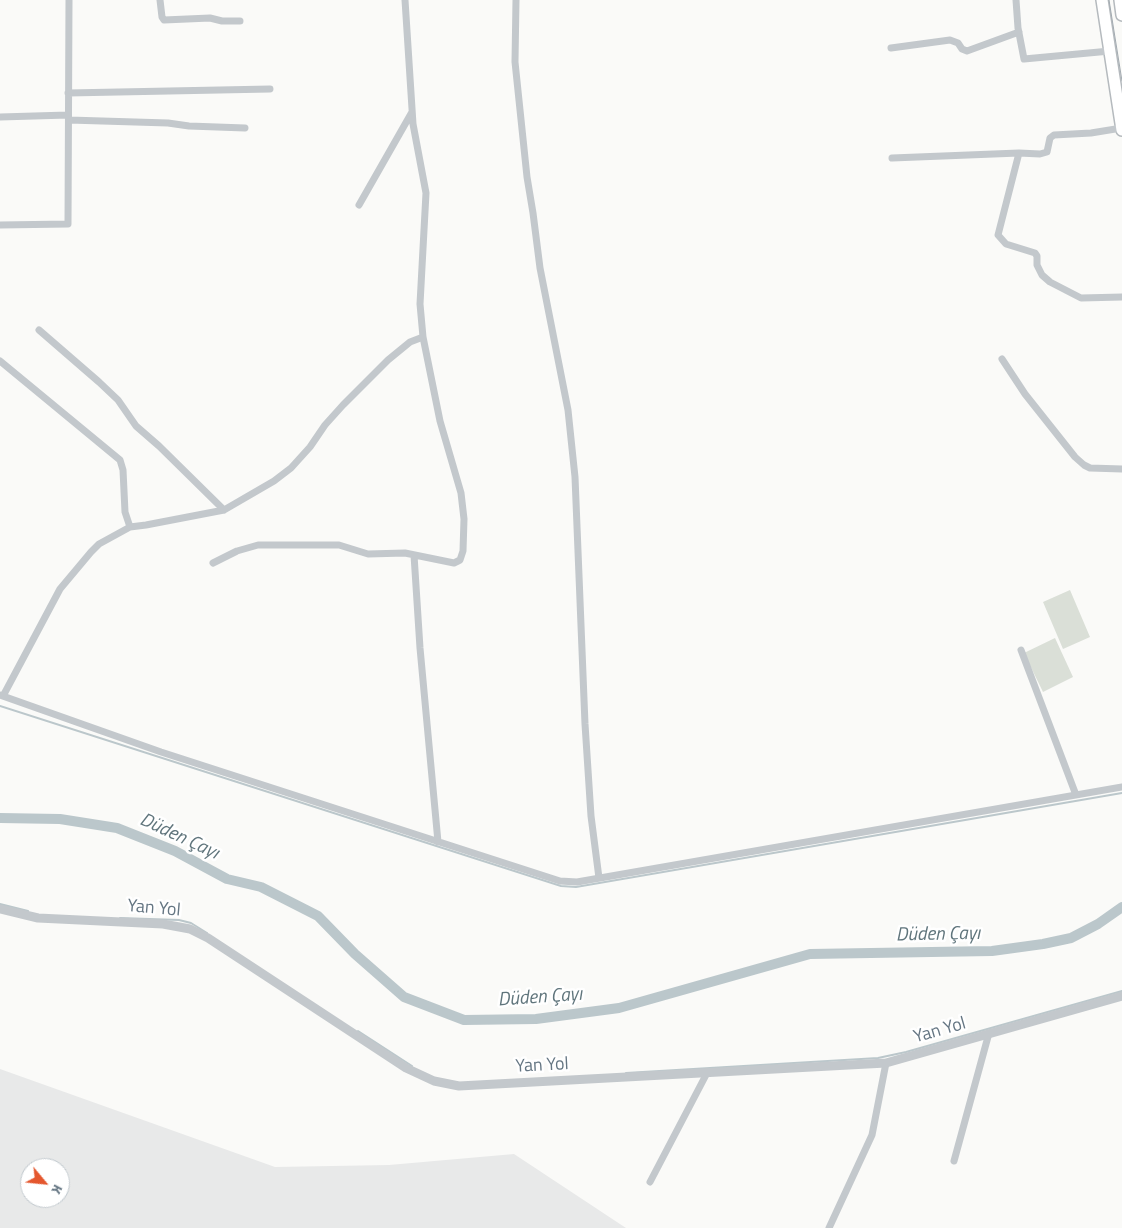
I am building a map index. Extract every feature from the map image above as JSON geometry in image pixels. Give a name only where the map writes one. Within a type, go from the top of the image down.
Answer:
[{"type":"main road","points":[[1102,0],[1122,129]]},
{"type":"main road","points":[[1120,0],[1122,15]]},
{"type":"street","points":[[0,225],[68,224],[69,0]]},
{"type":"street","points":[[160,0],[164,20],[210,18],[222,21],[240,21]]},
{"type":"street","points":[[212,563],[258,545],[340,545],[368,554],[405,553],[454,563],[460,560],[463,551],[464,519],[460,493],[440,421],[423,337],[420,304],[426,192],[412,111],[404,0]]},
{"type":"street","points":[[516,0],[516,62],[526,168],[541,278],[568,410],[575,477],[586,733],[591,816],[599,878]]},
{"type":"street","points":[[1016,0],[1024,59],[1110,52]]},
{"type":"street","points":[[891,48],[950,40],[958,43],[962,49],[967,51],[1019,32]]},
{"type":"street","points":[[68,93],[270,89]]},
{"type":"street","points":[[359,205],[412,111]]},
{"type":"street","points":[[0,117],[68,117],[245,128]]},
{"type":"street","points":[[892,158],[1040,154],[1047,152],[1050,138],[1054,136],[1122,129]]},
{"type":"street","points":[[1019,154],[998,235],[1006,244],[1035,253],[1037,265],[1042,275],[1050,282],[1081,298],[1122,297]]},
{"type":"street","points":[[39,330],[118,400],[136,426],[224,510]]},
{"type":"street","points":[[423,337],[410,342],[370,377],[325,425],[310,447],[291,468],[268,485],[224,510],[130,527],[99,544],[66,580],[1,695],[161,752],[560,881],[576,882],[1122,788]]},
{"type":"street","points":[[1002,359],[1025,394],[1075,457],[1090,468],[1122,469]]},
{"type":"street","points":[[0,360],[120,460],[123,470],[124,503],[130,527]]},
{"type":"street","points":[[414,555],[420,648],[438,842]]},
{"type":"street","points":[[1021,650],[1076,795]]},
{"type":"street","name":"Yan Yol","points":[[0,909],[38,918],[163,924],[190,929],[208,938],[406,1068],[423,1077],[450,1085],[474,1086],[886,1063],[1122,996]]},
{"type":"street","points":[[954,1161],[989,1033]]},
{"type":"street","points":[[829,1228],[872,1135],[886,1063]]},
{"type":"street","points":[[650,1182],[707,1073]]},
{"type":"shaded area","points":[[1070,590],[1090,637],[1063,649],[1043,602]]},
{"type":"shaded area","points":[[1055,638],[1073,677],[1043,692],[1024,653]]},
{"type":"shaded area","points":[[0,1069],[275,1167],[389,1165],[514,1154],[626,1228],[0,1228]]},
{"type":"waterway","points":[[0,706],[561,886],[576,887],[1122,793]]},
{"type":"waterway","name":"Düden Çayı","points":[[0,818],[60,819],[117,828],[175,851],[227,879],[261,887],[318,916],[355,954],[404,997],[464,1020],[536,1019],[619,1008],[810,954],[992,951],[1043,944],[1071,938],[1098,924],[1122,907]]},
{"type":"waterway","points":[[0,904],[28,911]]},
{"type":"waterway","points":[[120,918],[179,920],[191,923],[207,933]]},
{"type":"waterway","points":[[626,1073],[878,1058],[906,1052],[1122,991]]},
{"type":"waterway","points":[[358,1031],[412,1066]]},
{"type":"tram line","points":[[1109,0],[1122,81]]}]
